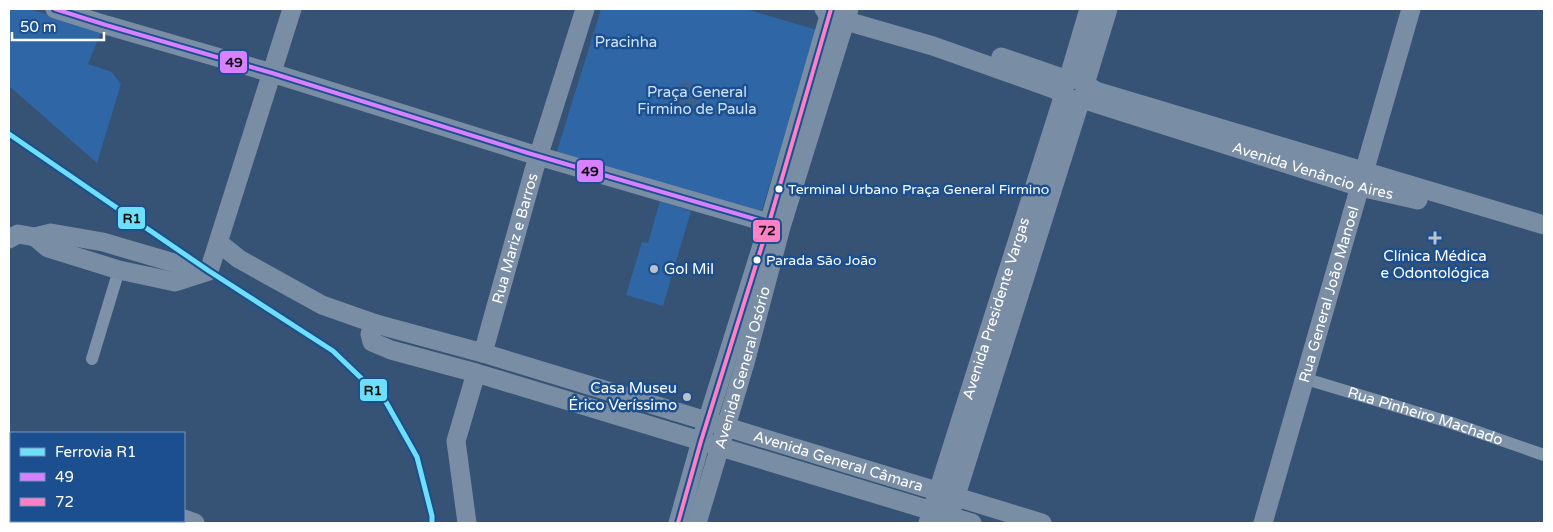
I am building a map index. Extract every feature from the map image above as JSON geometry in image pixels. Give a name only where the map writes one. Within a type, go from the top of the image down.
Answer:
[{"type":"main road","points":[[55,9],[769,223]]},
{"type":"main road","points":[[20,237],[48,248],[119,270],[174,282],[209,271],[292,9]]},
{"type":"main road","name":"Rua Mariz e Barros","points":[[467,523],[456,440],[476,373],[484,372],[490,366],[489,358],[483,353],[539,155],[585,9]]},
{"type":"main road","name":"Avenida Presidente Vargas","points":[[1075,89],[1089,9]]},
{"type":"main road","name":"Avenida Presidente Vargas","points":[[939,518],[1075,89],[1108,9]]},
{"type":"main road","name":"Rua General João Manoel","points":[[1264,523],[1411,9]]},
{"type":"main road","name":"Avenida Venâncio Aires","points":[[838,12],[935,41],[1075,89],[1363,180],[1466,208],[1544,225]]},
{"type":"main road","name":"Avenida General Osório","points":[[678,523],[701,441],[769,223],[838,12]]},
{"type":"main road","name":"Avenida General Osório","points":[[697,523],[745,363],[838,12]]},
{"type":"main road","name":"Avenida Venâncio Aires","points":[[1466,208],[1544,238]]},
{"type":"main road","points":[[20,237],[52,233],[103,242],[178,264],[192,275]]},
{"type":"main road","name":"Avenida General Câmara","points":[[219,243],[239,259],[322,305],[376,324],[483,353],[1042,523]]},
{"type":"main road","name":"Avenida General Câmara","points":[[376,324],[370,334],[370,339],[376,345],[701,441],[939,518],[972,523]]},
{"type":"street","points":[[92,359],[119,270]]},
{"type":"street","name":"Rua Pinheiro Machado","points":[[1306,379],[1452,423],[1544,455]]},
{"type":"green space","points":[[9,9],[29,9],[102,30],[88,64],[112,72],[121,84],[97,163],[9,86]]},
{"type":"green space","name":"Praça General Firmino de Paula","points":[[601,9],[746,9],[817,30],[760,216],[556,154]]},
{"type":"green space","name":"Gol Mil","points":[[660,201],[691,211],[663,306],[626,295],[642,242],[648,243]]},
{"type":"shaded area","points":[[687,82],[697,86],[701,96],[697,106],[687,110],[677,106],[673,96],[677,86]]},
{"type":"rail line","name":"R1","points":[[9,134],[209,271],[333,351],[386,402],[417,457],[432,516],[432,523]]},
{"type":"transit line","name":"49","points":[[55,9],[272,73],[528,153],[769,223]]},
{"type":"transit line","name":"72","points":[[678,523],[701,441],[769,223],[831,9]]},
{"type":"place","name":"Terminal Urbano Praça General Firmino","points":[[779,189]]},
{"type":"place","name":"Clínica Médica e Odontológica","points":[[1435,238]]},
{"type":"place","name":"Parada São João","points":[[757,260]]},
{"type":"place","name":"Gol Mil","points":[[654,269]]},
{"type":"place","name":"Casa Museu Érico Veríssimo","points":[[687,397]]},
{"type":"park label","name":"Pracinha","points":[[626,42]]}]
